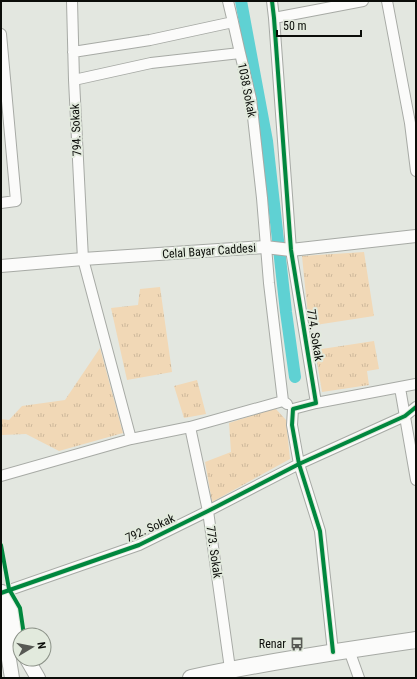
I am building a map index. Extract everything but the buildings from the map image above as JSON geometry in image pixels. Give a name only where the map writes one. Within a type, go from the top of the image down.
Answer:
[{"type":"main road","points":[[1,590],[1,610],[12,677]]},
{"type":"main road","points":[[1,590],[13,611],[16,627]]},
{"type":"main road","points":[[191,678],[231,674],[341,651],[416,640]]},
{"type":"main road","points":[[26,667],[29,678]]},
{"type":"main road","points":[[32,667],[38,678]]},
{"type":"street","name":"794. Sokak","points":[[72,1],[74,80],[84,258],[131,439]]},
{"type":"street","points":[[228,1],[240,53]]},
{"type":"street","name":"774. Sokak","points":[[272,1],[291,250],[316,403]]},
{"type":"street","points":[[274,18],[363,1]]},
{"type":"street","points":[[387,1],[410,123],[416,170]]},
{"type":"street","points":[[73,52],[150,40],[233,22]]},
{"type":"street","points":[[1,34],[16,201],[1,203]]},
{"type":"street","name":"1038 Sokak","points":[[74,80],[151,64],[240,53],[251,99],[262,198],[265,247],[283,401]]},
{"type":"street","name":"Celal Bayar Caddesi","points":[[1,266],[84,258],[265,247],[291,250],[416,236]]},
{"type":"street","points":[[293,409],[316,403],[416,384]]},
{"type":"street","points":[[400,388],[416,480]]},
{"type":"street","points":[[1,476],[131,439],[190,427],[283,401],[293,409]]},
{"type":"street","name":"792. Sokak","points":[[1,590],[139,546],[299,464],[405,416],[416,407]]},
{"type":"street","points":[[293,409],[292,425],[299,464],[320,531],[341,651],[359,678]]},
{"type":"street","name":"773. Sokak","points":[[190,427],[208,511],[231,674]]},
{"type":"green space","points":[[364,252],[374,316],[309,326],[302,256]]},
{"type":"green space","points":[[160,287],[172,372],[127,380],[111,308],[138,305],[140,289]]},
{"type":"green space","points":[[374,341],[379,369],[367,371],[369,385],[322,392],[315,350]]},
{"type":"green space","points":[[100,348],[123,433],[59,451],[26,434],[2,435],[1,419],[9,420],[22,406],[65,400]]},
{"type":"green space","points":[[197,380],[206,414],[184,418],[174,386]]},
{"type":"green space","points":[[275,408],[286,420],[290,459],[212,502],[205,462],[231,452],[229,423]]},
{"type":"waterway","points":[[241,1],[267,141],[286,312],[295,377]]},
{"type":"cycle path","points":[[272,1],[291,250],[316,403],[293,409],[292,425],[299,464],[320,531],[333,652]]},
{"type":"cycle path","points":[[1,593],[139,545],[299,464],[405,416],[416,407]]},
{"type":"cycle path","points":[[1,545],[9,589],[20,608],[23,627]]},
{"type":"place","name":"Renar","points":[[297,644]]}]
